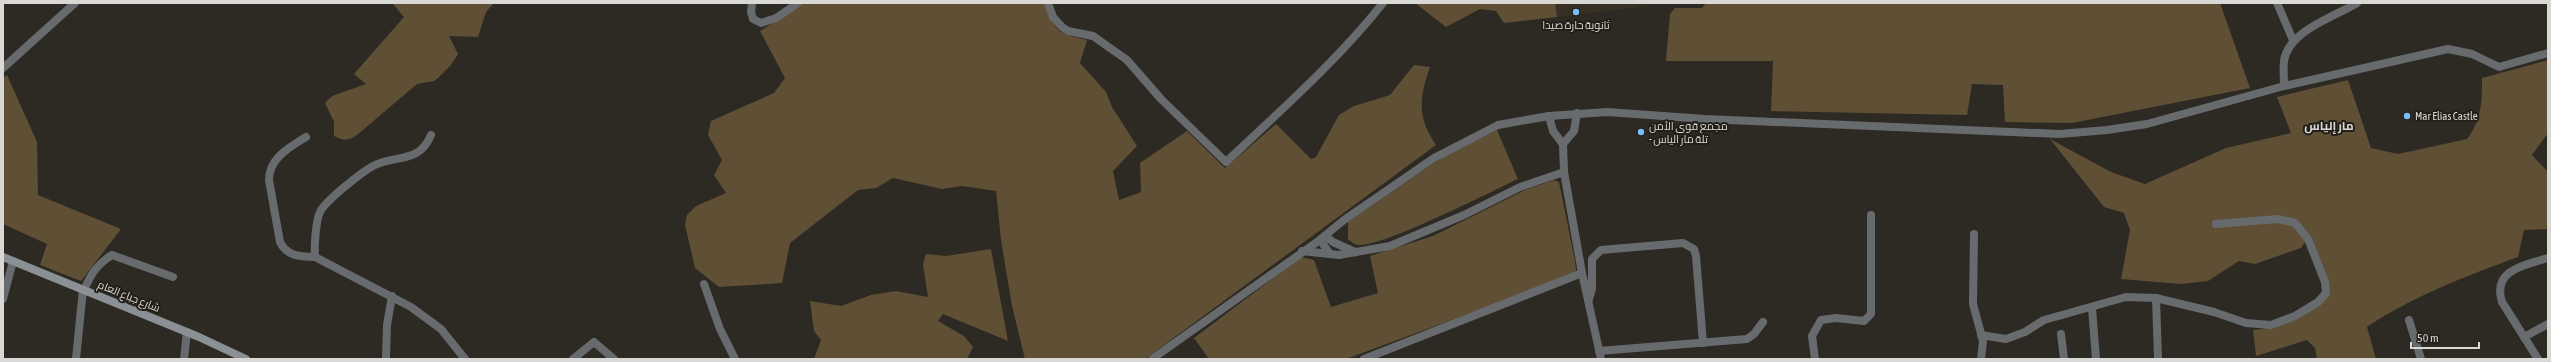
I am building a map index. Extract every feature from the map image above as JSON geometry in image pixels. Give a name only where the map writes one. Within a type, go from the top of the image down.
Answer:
[{"type":"main road","name":"شارع جباع العام","points":[[3,257],[187,332],[246,359]]},
{"type":"street","points":[[3,68],[75,3]]},
{"type":"street","points":[[752,3],[751,12],[754,19],[761,23],[776,18],[798,3]]},
{"type":"street","points":[[1048,3],[1052,17],[1062,27],[1068,31],[1093,36],[1127,60],[1161,99],[1226,162],[1328,64],[1384,3]]},
{"type":"street","points":[[2277,3],[2293,40]]},
{"type":"street","points":[[2284,86],[2284,61],[2293,40],[2305,31],[2357,3]]},
{"type":"street","points":[[1152,359],[1434,158],[1498,125],[1549,116],[1607,112],[1705,119],[2060,134],[2107,130],[2147,124],[2284,86],[2448,49],[2472,54],[2499,67],[2548,53]]},
{"type":"street","points":[[1562,144],[1574,131],[1577,113]]},
{"type":"street","points":[[1549,116],[1552,131],[1562,144],[1564,172],[1582,273],[1589,299],[1600,355],[1746,339],[1754,334],[1763,322]]},
{"type":"street","points":[[315,257],[318,219],[322,208],[373,166],[419,153],[426,146],[431,135]]},
{"type":"street","points":[[306,136],[277,158],[269,171],[269,180],[282,246],[293,255],[315,257],[341,272],[392,296],[441,329],[465,359]]},
{"type":"street","points":[[1302,251],[1339,255],[1390,246],[1464,215],[1520,187],[1564,172]]},
{"type":"street","points":[[1815,359],[1812,336],[1821,320],[1836,318],[1864,321],[1870,317],[1872,307],[1871,215]]},
{"type":"street","points":[[1981,335],[2006,339],[2025,332],[2044,320],[2092,308],[2126,297],[2156,298],[2214,312],[2246,323],[2263,326],[2295,316],[2318,302],[2326,293],[2325,282],[2308,239],[2296,223],[2278,219],[2216,224]]},
{"type":"street","points":[[1339,225],[1337,236],[1342,246]]},
{"type":"street","points":[[1974,234],[1972,304],[1981,335],[1981,359]]},
{"type":"street","points":[[1326,236],[1355,252]]},
{"type":"street","points":[[1326,236],[1324,244],[1330,254]]},
{"type":"street","points":[[1589,299],[1592,289],[1592,259],[1602,250],[1683,243],[1694,249],[1696,256],[1703,343]]},
{"type":"street","points":[[76,359],[83,289],[92,272],[112,255],[173,277]]},
{"type":"street","points":[[2538,359],[2502,302],[2499,293],[2500,284],[2513,270],[2548,258]]},
{"type":"street","points":[[3,299],[14,261]]},
{"type":"street","points":[[1364,359],[1582,273]]},
{"type":"street","points":[[704,284],[720,329],[735,359]]},
{"type":"street","points":[[386,359],[387,325],[392,296]]},
{"type":"street","points":[[2156,298],[2158,359]]},
{"type":"street","points":[[2092,308],[2096,359]]},
{"type":"street","points":[[2409,320],[2421,359]]},
{"type":"street","points":[[2524,337],[2548,324]]},
{"type":"street","points":[[184,359],[187,332]]},
{"type":"street","points":[[2061,334],[2064,359]]},
{"type":"street","points":[[573,359],[594,342],[614,359]]},
{"type":"shaded area","points":[[392,3],[494,3],[486,12],[478,37],[449,36],[458,54],[451,65],[438,78],[434,81],[417,84],[354,137],[346,140],[337,138],[334,136],[334,122],[325,103],[332,96],[366,84],[354,74],[404,17]]},
{"type":"shaded area","points":[[804,3],[1044,3],[1051,20],[1058,30],[1063,33],[1087,40],[1080,63],[1106,92],[1112,107],[1137,146],[1113,171],[1119,200],[1141,192],[1140,163],[1187,131],[1225,168],[1276,124],[1311,159],[1316,157],[1339,115],[1354,106],[1390,95],[1414,65],[1430,67],[1422,98],[1422,107],[1426,125],[1436,145],[1145,359],[1025,359],[1012,306],[1001,240],[996,191],[962,186],[942,189],[893,178],[876,188],[858,190],[790,243],[782,283],[719,287],[695,268],[685,225],[687,215],[696,206],[726,193],[714,175],[722,160],[708,135],[711,121],[774,93],[785,78],[760,31]]},
{"type":"shaded area","points":[[1415,3],[1555,3],[1557,17],[1504,23],[1496,11],[1480,9],[1446,27]]},
{"type":"shaded area","name":"ثانوية حارة صيدا","points":[[1555,3],[1650,3],[1634,8],[1557,17]]},
{"type":"shaded area","points":[[1706,3],[2220,3],[2250,88],[2072,123],[2005,122],[2003,85],[1972,84],[1967,115],[1771,111],[1773,61],[1666,61],[1670,14],[1675,8],[1702,8]]},
{"type":"shaded area","points":[[2548,60],[2548,133],[2532,155],[2548,172],[2548,229],[2524,230],[2518,257],[2460,279],[2422,296],[2367,327],[2376,359],[2317,359],[2315,348],[2307,340],[2256,356],[2253,330],[2279,325],[2297,317],[2312,304],[2329,285],[2309,237],[2301,248],[2255,264],[2239,261],[2208,281],[2180,284],[2121,279],[2130,230],[2124,213],[2104,207],[2050,139],[2111,172],[2145,184],[2226,148],[2291,133],[2277,97],[2348,80],[2371,148],[2398,154],[2467,139],[2476,125],[2480,110],[2482,78]]},
{"type":"shaded area","points":[[7,75],[37,142],[38,195],[121,229],[81,281],[40,265],[47,244],[3,224],[3,78]]},
{"type":"shaded area","points":[[1497,130],[1518,179],[1436,218],[1389,238],[1370,244],[1358,245],[1348,239],[1348,222],[1443,157]]},
{"type":"shaded area","points":[[1554,180],[1559,182],[1575,261],[1576,270],[1573,275],[1346,359],[1209,359],[1194,338],[1301,257],[1314,260],[1331,307],[1378,293],[1370,256],[1433,236],[1525,190]]},
{"type":"shaded area","points":[[991,249],[1008,341],[943,314],[938,321],[964,336],[973,347],[967,359],[814,359],[821,340],[814,331],[810,301],[841,306],[871,295],[896,291],[928,297],[923,264],[926,254],[946,256]]},
{"type":"place","name":"ثانوية حارة صيدا","points":[[1576,12]]},
{"type":"place","name":"Mar Elias Castle","points":[[2407,116]]},
{"type":"place","name":"مجمع قوى الأمن - تلة مار الياس","points":[[1641,132]]},
{"type":"district","name":"مار إلياس","points":[[2329,126]]}]
